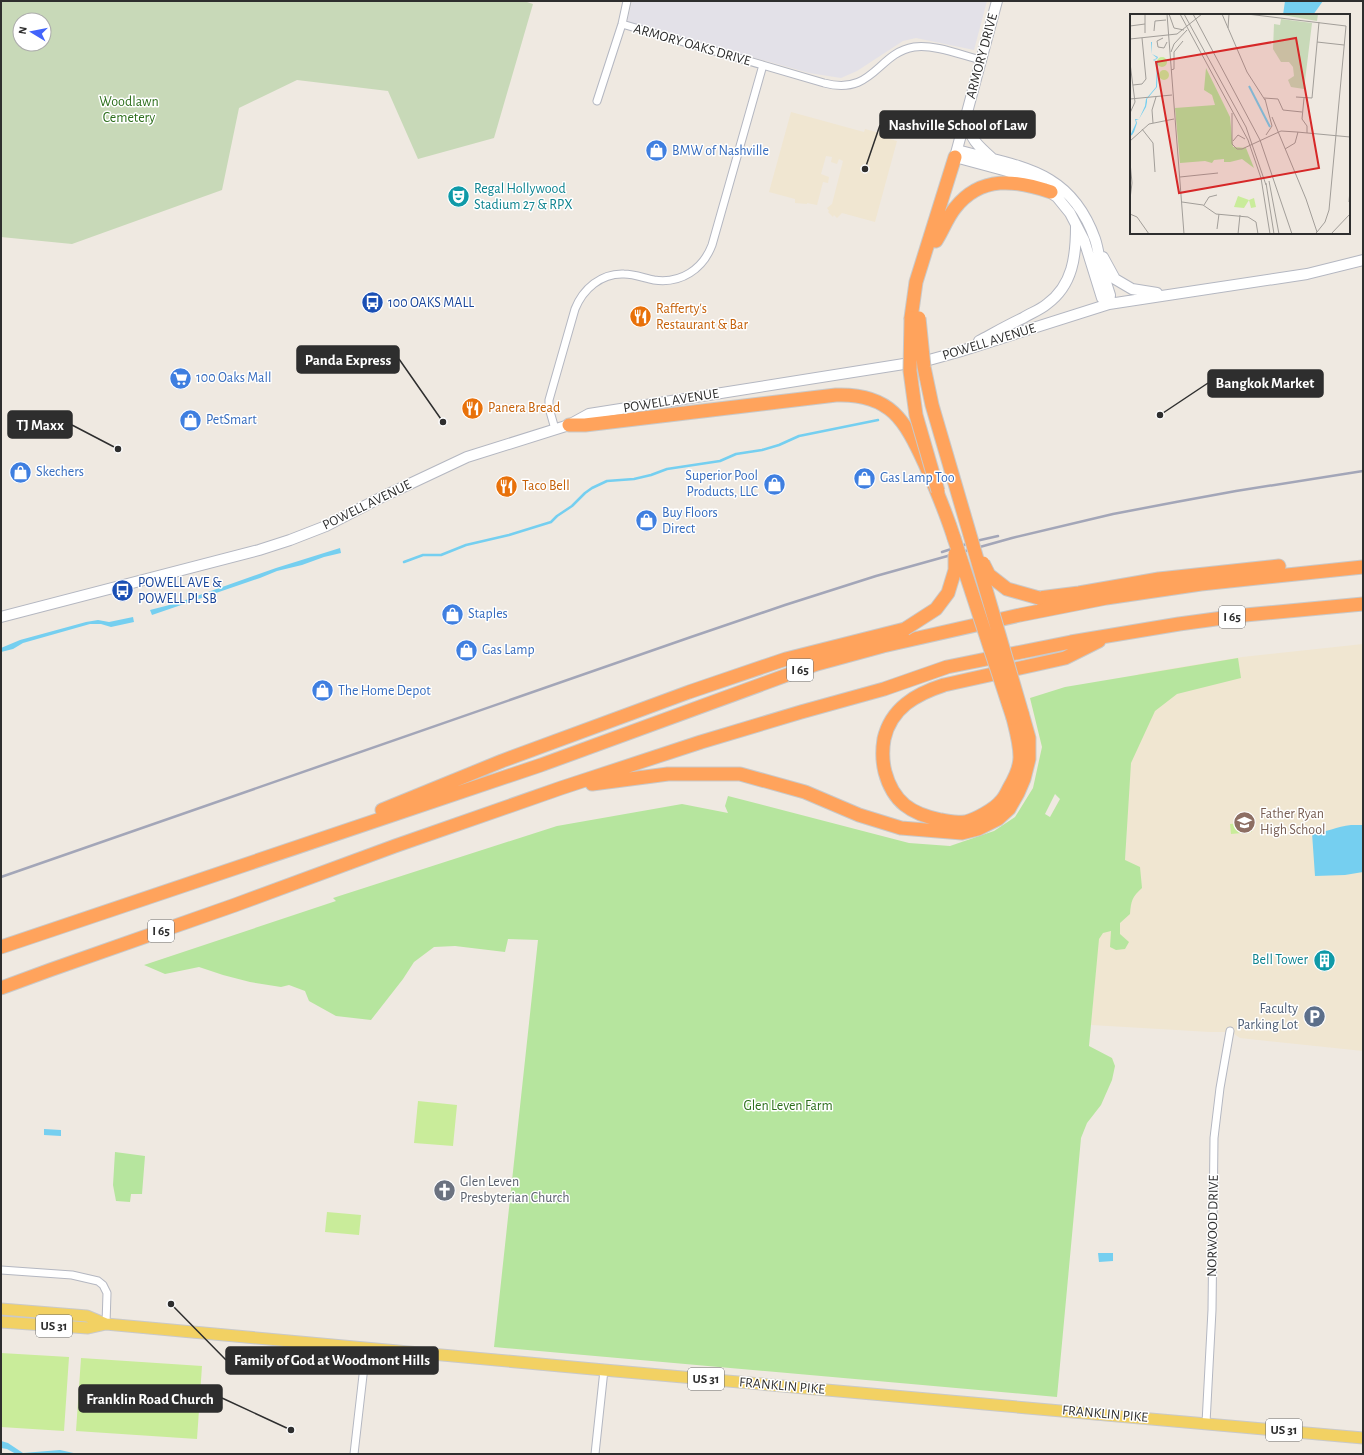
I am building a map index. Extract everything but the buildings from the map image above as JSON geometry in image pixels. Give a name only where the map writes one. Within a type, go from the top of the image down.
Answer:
[{"type":"highway","points":[[956,154],[936,241],[915,318],[932,406],[970,534],[1017,715],[1020,757],[1016,776],[1001,801],[980,816],[965,822],[933,818],[919,814],[905,806],[895,796],[888,784],[882,760],[883,748],[885,734],[891,721],[907,701],[928,690],[944,685],[1065,658],[1111,635]]},
{"type":"highway","points":[[561,788],[668,774],[740,774],[805,792],[858,815],[902,828],[962,833],[978,829],[998,819],[1009,809],[1024,779],[1029,758],[1029,738],[1017,715],[938,491],[916,415],[910,371],[915,318],[916,282],[956,154]]},
{"type":"highway","points":[[936,241],[954,209],[968,195],[980,188],[999,183],[1012,182],[1051,192]]},
{"type":"highway","points":[[569,425],[585,425],[836,395],[869,398],[891,410],[905,425],[913,437],[938,491]]},
{"type":"highway","points":[[970,534],[989,575],[1007,589],[1039,598],[1080,593],[1174,577],[1287,565],[1363,562]]},
{"type":"highway","points":[[259,860],[502,761],[681,695],[786,659],[905,629],[936,609],[948,593],[955,570],[954,538]]},
{"type":"highway","name":"I 65","points":[[1,947],[541,765],[817,664],[884,646],[1106,598],[1201,584],[1363,567]]},
{"type":"highway","name":"I 65","points":[[1,988],[235,905],[395,846],[561,788],[701,742],[884,689],[947,667],[1111,635],[1245,615],[1363,604]]},
{"type":"main road","name":"ARMORY DRIVE","points":[[956,154],[997,1]]},
{"type":"main road","points":[[966,116],[968,131],[978,146],[994,160]]},
{"type":"main road","points":[[956,154],[994,160],[1032,170],[1060,185],[1080,209],[1099,250],[1116,279],[1132,289],[1167,295]]},
{"type":"main road","points":[[956,154],[1024,177],[1051,192],[1066,208],[1084,240],[1102,298],[1109,304]]},
{"type":"main road","points":[[958,352],[1041,308],[1057,296],[1065,285],[1073,267],[1076,226]]},
{"type":"main road","points":[[1099,250],[1101,266],[1110,295],[1109,304]]},
{"type":"main road","name":"POWELL AVENUE","points":[[1,617],[259,550],[290,540],[326,526],[382,497],[467,457],[569,425],[589,414],[929,360],[1109,304],[1307,274],[1363,260]]},
{"type":"main road","points":[[1,1304],[36,1312]]},
{"type":"main road","name":"FRANKLIN PIKE","points":[[1,1308],[87,1316],[106,1324],[366,1349],[1363,1438]]},
{"type":"main road","name":"FRANKLIN PIKE","points":[[1,1323],[88,1328],[106,1324]]},
{"type":"street","points":[[597,101],[622,24],[627,1]]},
{"type":"street","name":"ARMORY OAKS DRIVE","points":[[622,24],[824,83],[840,86],[862,81],[899,52],[913,47],[932,47],[981,60]]},
{"type":"street","name":"ARMORY OAKS DRIVE","points":[[555,429],[549,408],[549,400],[575,309],[586,290],[597,281],[616,274],[632,274],[661,281],[678,279],[694,271],[708,255],[762,65]]},
{"type":"street","name":"NORWOOD DRIVE","points":[[1206,1423],[1212,1310],[1214,1136],[1220,1088],[1230,1031]]},
{"type":"street","points":[[1,1270],[72,1275],[98,1281],[103,1285],[107,1293],[106,1324]]},
{"type":"street","points":[[354,1454],[366,1349]]},
{"type":"street","points":[[595,1454],[604,1370]]},
{"type":"shaded area","points":[[632,1],[987,1],[974,50],[916,38],[903,41],[857,71],[841,78],[809,73],[627,22]]},
{"type":"shaded area","points":[[791,112],[864,132],[865,129],[883,134],[883,137],[897,141],[875,222],[842,213],[837,218],[834,215],[833,217],[828,212],[829,211],[827,208],[832,204],[843,161],[839,159],[837,164],[831,162],[832,157],[826,156],[821,174],[829,177],[828,183],[823,182],[817,205],[795,203],[795,199],[769,192]]},
{"type":"shaded area","name":"Father Ryan High School","points":[[1363,644],[1363,1051],[1240,1038],[1230,1031],[1210,1032],[1091,1025],[1099,929],[1121,905],[1138,674],[1242,657]]},
{"type":"green space","name":"Woodlawn Cemetery","points":[[1,1],[524,1],[533,4],[494,138],[418,159],[388,91],[297,80],[239,108],[222,190],[72,244],[1,237]]},
{"type":"green space","name":"Glen Leven Farm","points":[[1238,658],[1241,678],[1177,694],[1155,711],[1131,763],[1125,860],[1140,867],[1142,888],[1133,900],[1130,914],[1120,923],[1120,934],[1129,942],[1125,949],[1116,950],[1110,947],[1111,931],[1103,933],[1099,939],[1089,1046],[1112,1058],[1115,1066],[1112,1080],[1101,1105],[1087,1123],[1081,1138],[1057,1397],[494,1347],[538,940],[508,939],[505,952],[455,946],[434,947],[414,962],[403,979],[371,1020],[336,1016],[309,1001],[305,991],[289,985],[281,987],[250,982],[199,967],[165,974],[144,965],[336,901],[333,898],[557,826],[682,804],[728,813],[725,806],[728,796],[909,843],[950,846],[994,831],[1015,817],[1033,788],[1042,747],[1030,698],[1065,687]],"holes":[[[1055,794],[1060,799],[1050,817],[1045,814]]]},
{"type":"green space","points":[[1251,822],[1252,832],[1231,834],[1230,824]]},
{"type":"green space","points":[[418,1101],[457,1105],[453,1146],[414,1143]]},
{"type":"green space","points":[[115,1152],[145,1156],[142,1194],[131,1194],[130,1202],[116,1201],[113,1185]]},
{"type":"green space","points":[[327,1212],[361,1215],[359,1235],[325,1232]]},
{"type":"green space","points":[[1,1353],[69,1357],[64,1431],[1,1427]]},
{"type":"green space","points":[[81,1358],[202,1366],[197,1439],[76,1431]]},
{"type":"water","points":[[1285,1],[1323,1],[1314,14],[1283,14]]},
{"type":"water","points":[[340,548],[341,553],[277,571],[152,615],[150,610],[177,603],[276,568]]},
{"type":"water","points":[[133,617],[134,622],[111,627],[101,624],[90,624],[23,643],[13,649],[1,652],[1,648],[20,640],[86,622],[98,620],[109,622]]},
{"type":"water","points":[[1351,825],[1363,825],[1363,872],[1345,875],[1315,876],[1312,833]]},
{"type":"water","points":[[44,1129],[61,1130],[61,1136],[44,1135]]},
{"type":"water","points":[[1098,1253],[1113,1253],[1113,1261],[1099,1262]]},
{"type":"water","points":[[1,1441],[8,1443],[23,1453],[60,1450],[78,1454],[16,1454],[7,1449],[1,1448]]},
{"type":"waterway","points":[[404,562],[423,555],[441,555],[466,545],[509,535],[551,522],[572,506],[585,493],[607,481],[634,479],[667,469],[720,461],[736,454],[762,450],[779,445],[799,436],[878,420]]},
{"type":"railway","points":[[1,877],[691,637],[876,576],[1012,538],[1113,514],[1236,491],[1363,471]]},
{"type":"railway","points":[[942,552],[976,541],[998,536]]},
{"type":"place","name":"BMW of Nashville","points":[[657,151]]},
{"type":"place","name":"Nashville School of Law","points":[[865,169]]},
{"type":"place","name":"Regal Hollywood Stadium 27 & RPX","points":[[459,197]]},
{"type":"place","name":"100 OAKS MALL","points":[[373,303]]},
{"type":"place","name":"Rafferty's Restaurant & Bar","points":[[641,317]]},
{"type":"place","name":"100 Oaks Mall","points":[[181,378]]},
{"type":"place","name":"Panera Bread","points":[[472,408]]},
{"type":"place","name":"Bangkok Market","points":[[1160,415]]},
{"type":"place","name":"PetSmart","points":[[191,420]]},
{"type":"place","name":"Panda Express","points":[[443,422]]},
{"type":"place","name":"TJ Maxx","points":[[118,449]]},
{"type":"place","name":"Skechers","points":[[20,472]]},
{"type":"place","name":"Gas Lamp Too","points":[[864,478]]},
{"type":"place","name":"Superior Pool Products, LLC","points":[[774,484]]},
{"type":"place","name":"Taco Bell","points":[[506,486]]},
{"type":"place","name":"Buy Floors Direct","points":[[646,521]]},
{"type":"place","name":"POWELL AVE & POWELL PL SB","points":[[123,591]]},
{"type":"place","name":"Staples","points":[[452,614]]},
{"type":"place","name":"Gas Lamp","points":[[466,650]]},
{"type":"place","name":"The Home Depot","points":[[322,691]]},
{"type":"place","name":"Father Ryan High School","points":[[1245,822]]},
{"type":"place","name":"Bell Tower","points":[[1324,960]]},
{"type":"place","name":"Faculty Parking Lot","points":[[1314,1017]]},
{"type":"place","name":"Glen Leven Presbyterian Church","points":[[445,1190]]},
{"type":"place","name":"Family of God at Woodmont Hills","points":[[171,1304]]},
{"type":"place","name":"Franklin Road Church","points":[[291,1430]]}]
